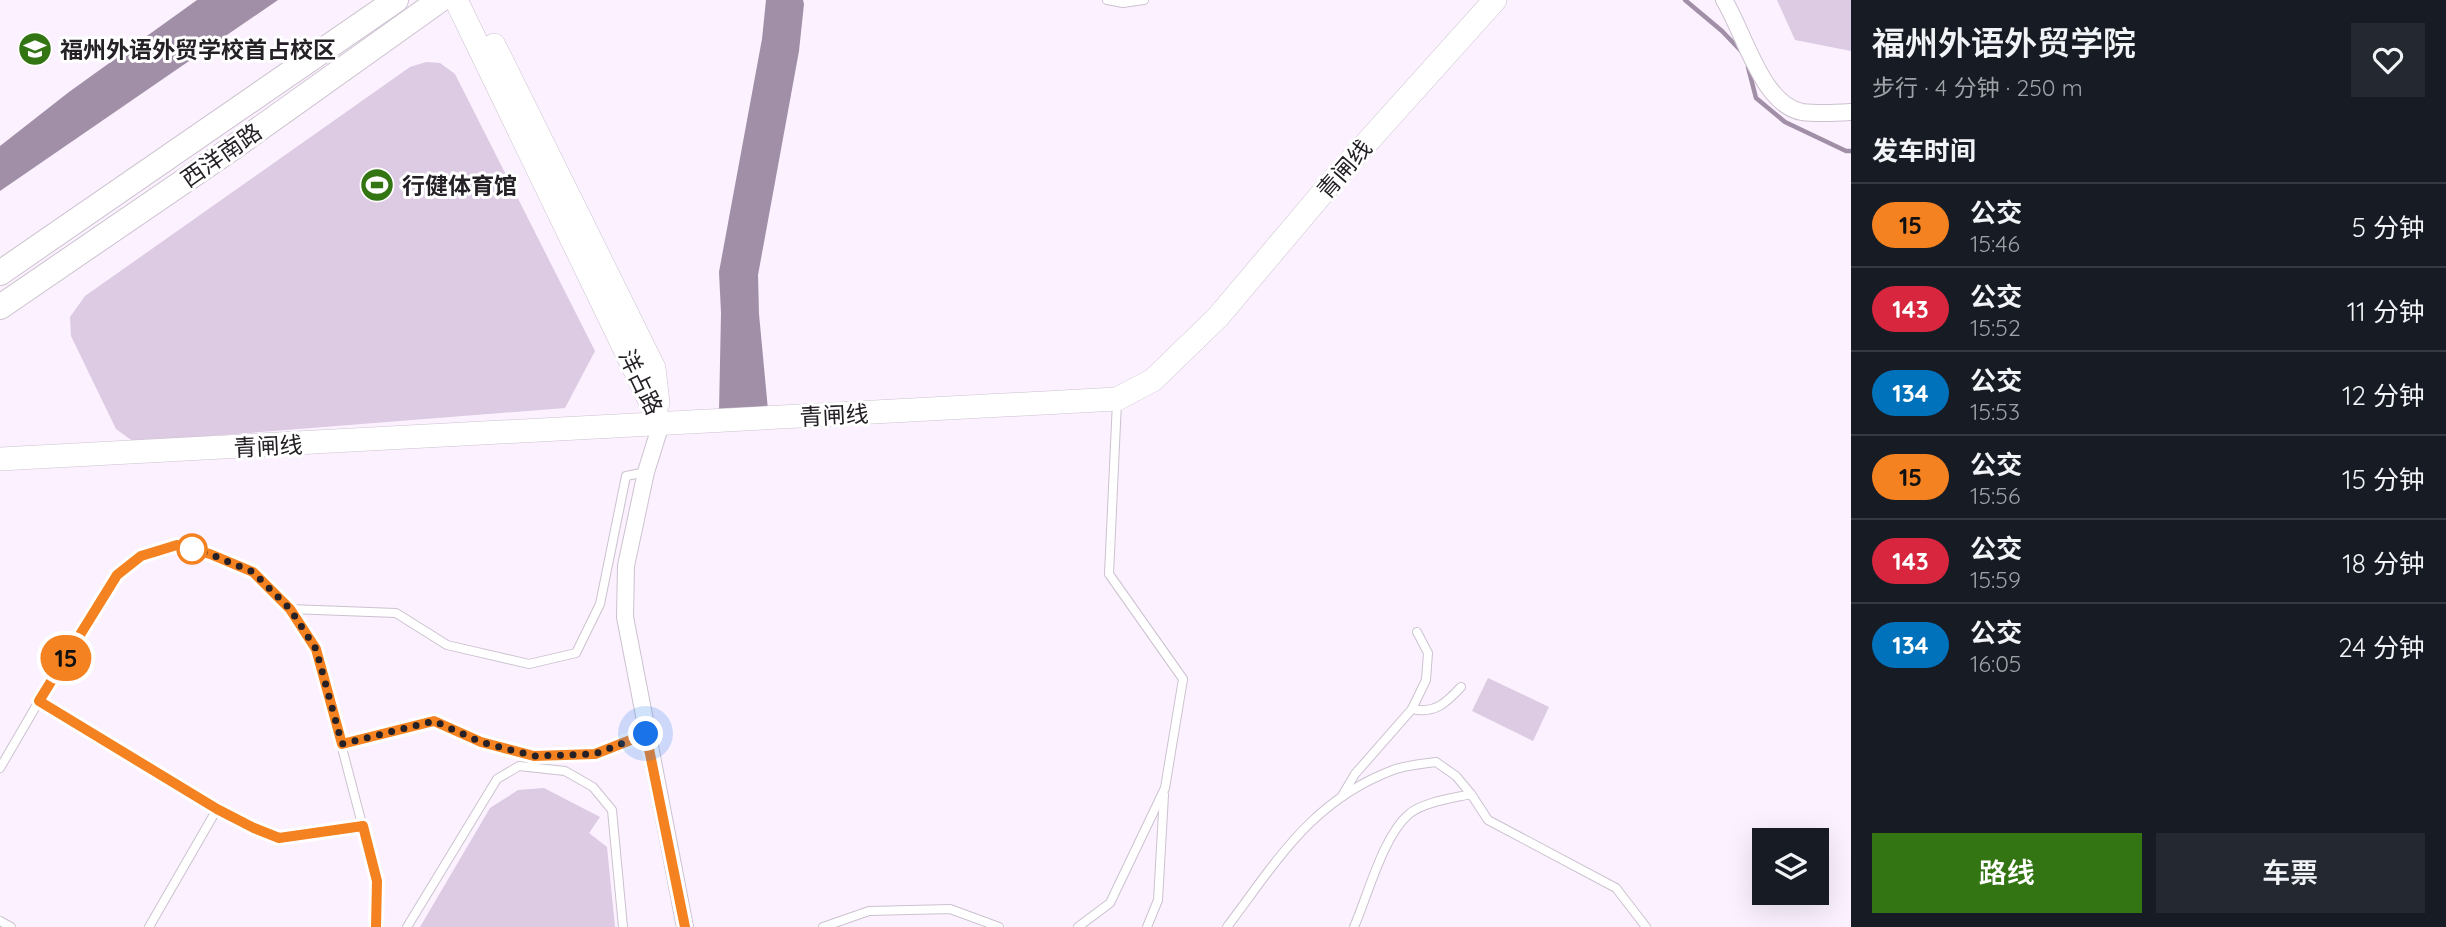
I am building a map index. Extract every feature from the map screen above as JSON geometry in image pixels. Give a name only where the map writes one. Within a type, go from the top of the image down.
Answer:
[{"type":"main road","name":"西洋南路","points":[[0,273],[396,0]]},
{"type":"main road","name":"西洋南路","points":[[0,307],[231,149],[440,0]]},
{"type":"main road","name":"洋占路","points":[[456,0],[661,424]]},
{"type":"main road","name":"洋占路","points":[[472,0],[654,368],[661,424]]},
{"type":"main road","name":"青闸线","points":[[0,459],[1117,399],[1153,380],[1218,317],[1336,177],[1495,0]]},
{"type":"street","points":[[1724,0],[1734,16],[1755,66],[1773,96],[1800,112],[1851,112]]},
{"type":"street","points":[[661,424],[646,472],[626,566],[625,617],[685,927]]},
{"type":"lane","points":[[1107,0],[1123,3],[1144,0]]},
{"type":"lane","points":[[1117,399],[1109,574],[1183,678],[1165,788],[1158,900],[1147,927]]},
{"type":"lane","points":[[290,609],[396,613],[447,645],[529,664],[576,653],[600,604],[626,476],[646,472]]},
{"type":"lane","points":[[0,768],[117,575],[141,556],[177,545],[210,554],[253,572],[290,609],[316,649],[377,881],[376,927]]},
{"type":"lane","points":[[1342,796],[1355,774],[1412,709],[1426,680],[1428,653],[1417,632]]},
{"type":"lane","points":[[1412,709],[1421,711],[1443,706],[1461,687]]},
{"type":"lane","points":[[39,701],[217,809],[279,838],[363,826]]},
{"type":"lane","points":[[342,744],[434,721],[481,742],[534,756],[595,754],[646,734]]},
{"type":"lane","points":[[1227,927],[1300,830],[1342,796],[1394,770],[1436,762],[1456,776],[1488,820],[1616,888],[1646,927]]},
{"type":"lane","points":[[407,927],[497,779],[519,766],[565,771],[593,787],[612,810],[623,927]]},
{"type":"lane","points":[[1077,927],[1110,903],[1165,788]]},
{"type":"lane","points":[[1354,927],[1387,843],[1409,813],[1438,801],[1471,794]]},
{"type":"lane","points":[[149,927],[217,809]]},
{"type":"lane","points":[[823,927],[869,911],[950,909],[999,927]]},
{"type":"lane","points":[[0,921],[11,927]]},
{"type":"shaded area","points":[[197,0],[278,0],[0,191],[0,146],[69,92]]},
{"type":"shaded area","points":[[766,0],[803,0],[804,4],[799,51],[758,275],[768,410],[719,412],[719,272],[762,39]]},
{"type":"shaded area","points":[[1777,0],[1851,0],[1851,51],[1795,40]]},
{"type":"shaded area","name":"行健体育馆","points":[[426,62],[440,63],[455,74],[595,351],[565,408],[134,442],[116,429],[71,336],[70,317],[85,296],[410,67]]},
{"type":"shaded area","points":[[1488,678],[1549,707],[1533,741],[1472,711]]},
{"type":"shaded area","points":[[544,788],[600,817],[589,833],[607,847],[615,927],[420,927],[490,808],[518,790]]},
{"type":"waterway","points":[[1685,0],[1742,52]]},
{"type":"waterway","points":[[1748,67],[1756,98],[1785,122],[1851,151]]},
{"type":"bus line","name":"15","points":[[376,927],[377,881],[363,826],[279,838],[217,809],[39,701],[117,575],[141,556],[177,545],[210,554],[253,572],[290,609],[316,649],[342,744],[434,721],[481,742],[534,756],[595,754],[646,734],[685,927]]},
{"type":"place","name":"福州外语外贸学校首占校区","points":[[35,49]]},
{"type":"place","name":"行健体育馆","points":[[377,185]]},
{"type":"route","points":[[192,549],[253,572],[290,609],[316,649],[342,744],[434,721],[481,742],[534,756],[595,754],[646,734]]}]
